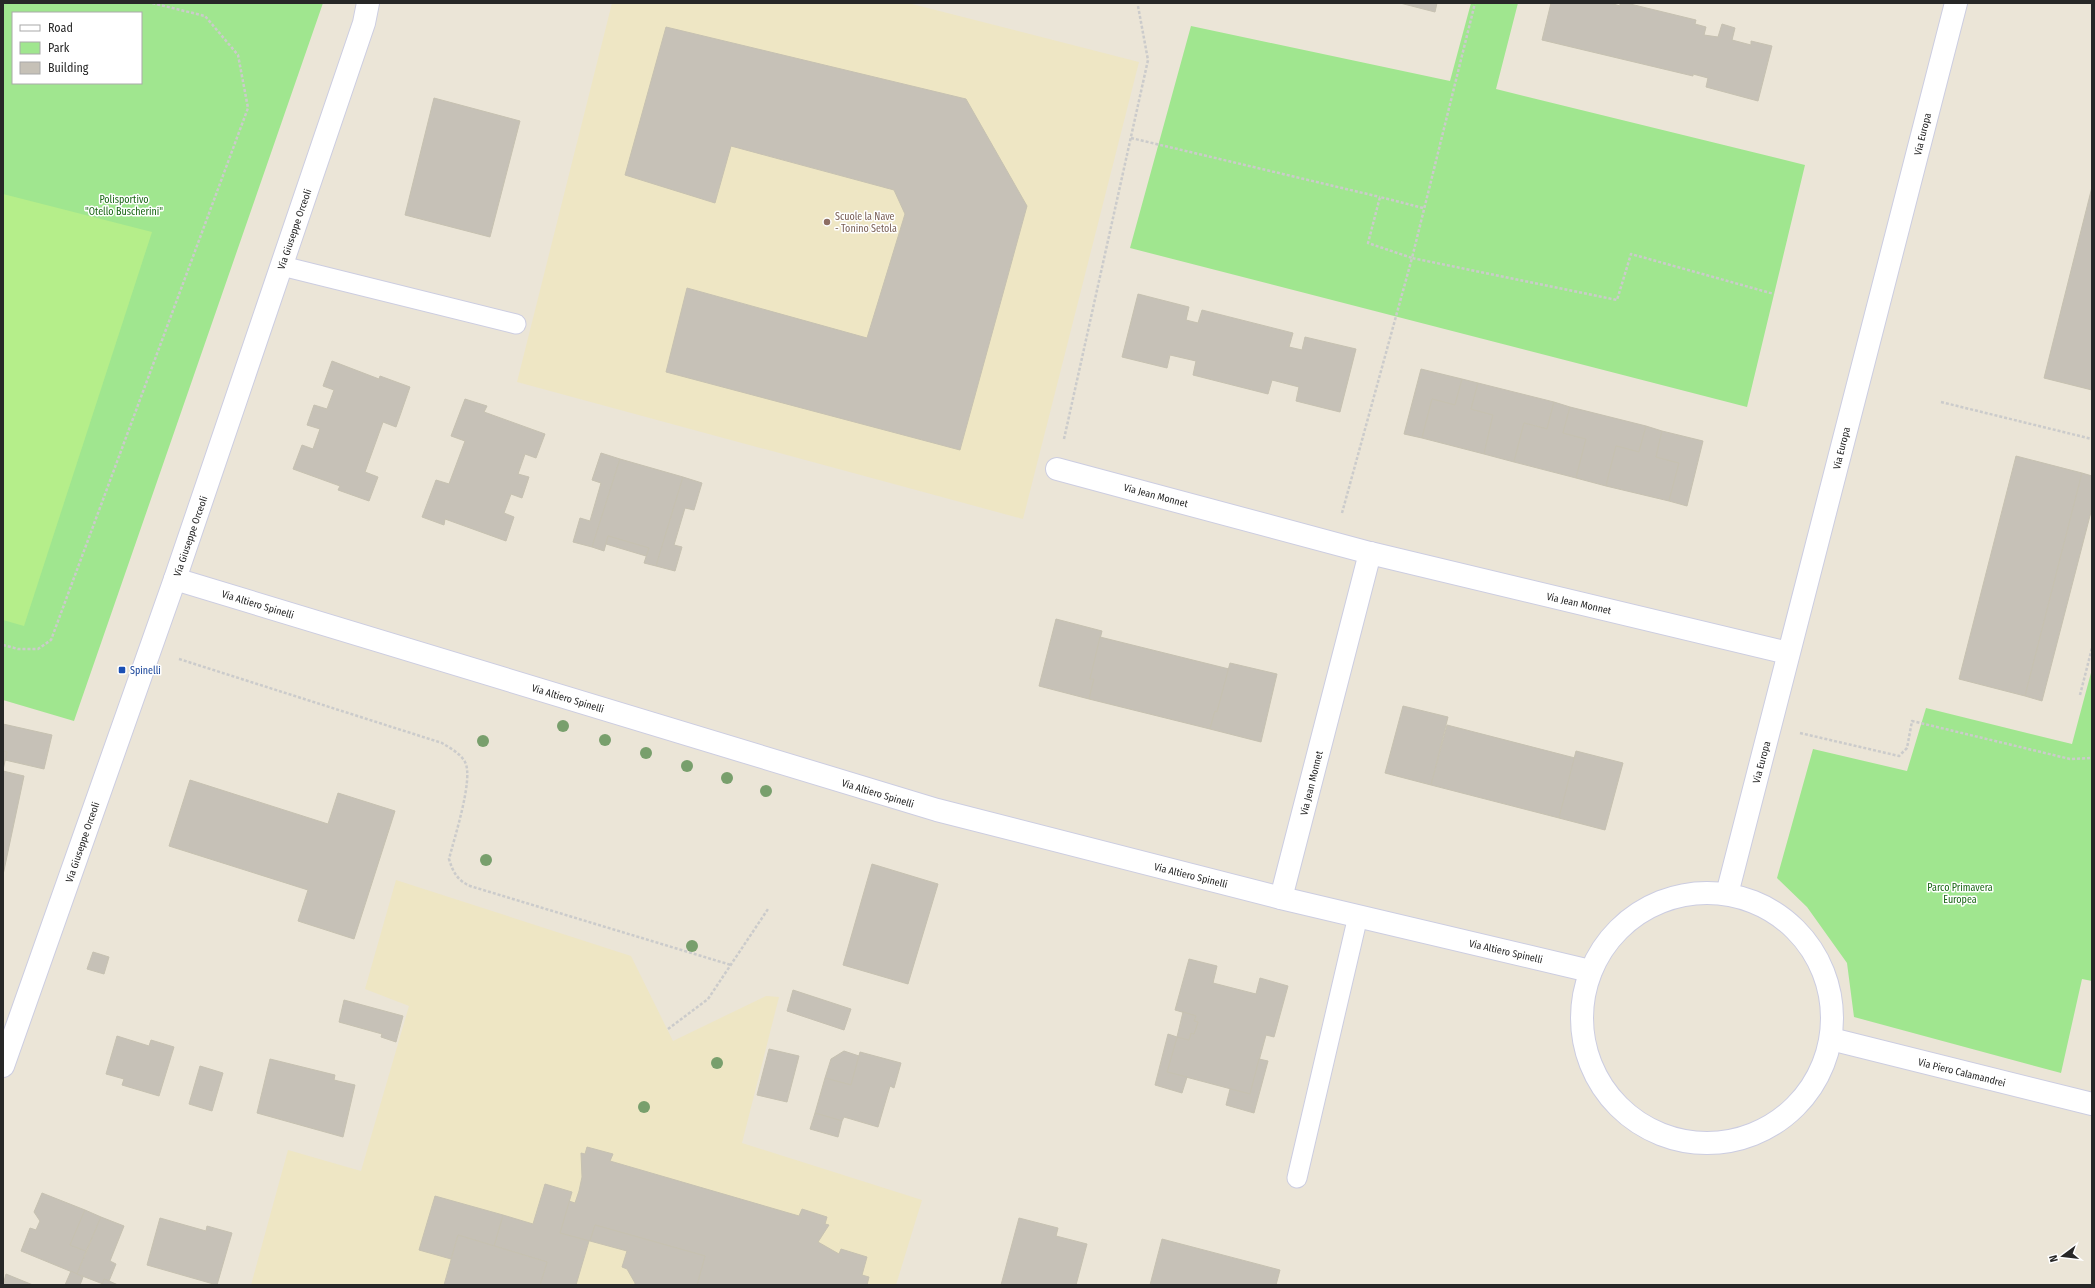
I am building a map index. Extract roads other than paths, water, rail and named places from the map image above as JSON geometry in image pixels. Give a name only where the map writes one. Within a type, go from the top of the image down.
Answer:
[{"type":"street","name":"Via Giuseppe Orceoli","points":[[3,1066],[176,579],[361,30],[368,3]]},
{"type":"street","name":"Via Europa","points":[[1727,894],[1951,4]]},
{"type":"street","name":"Via Jean Monnet","points":[[1057,469],[1370,553],[1788,653]]},
{"type":"street","name":"Via Jean Monnet","points":[[1281,898],[1370,553]]},
{"type":"street","name":"Via Altiero Spinelli","points":[[176,579],[937,810],[1281,898],[1590,971]]},
{"type":"street","points":[[1685,894],[1727,894],[1764,906],[1796,929],[1819,962],[1831,1000],[1831,1039],[1819,1076],[1796,1107],[1766,1129],[1730,1142],[1692,1143],[1656,1133],[1624,1112],[1599,1082],[1585,1047],[1582,1008],[1590,971],[1612,935],[1645,908],[1685,894]]},
{"type":"street","name":"Via Piero Calamandrei","points":[[1831,1039],[2092,1104]]},
{"type":"lane","points":[[282,266],[516,324]]},
{"type":"lane","points":[[1297,1178],[1358,916]]},
{"type":"place","name":"Scuole la Nave - Tonino Setola","points":[[827,222]]},
{"type":"place","name":"Spinelli","points":[[122,670]]},
{"type":"park label","name":"Polisportivo \"Otello Buscherini\"","points":[[124,204]]},
{"type":"park label","name":"Parco Primavera Europea","points":[[1960,892]]}]
